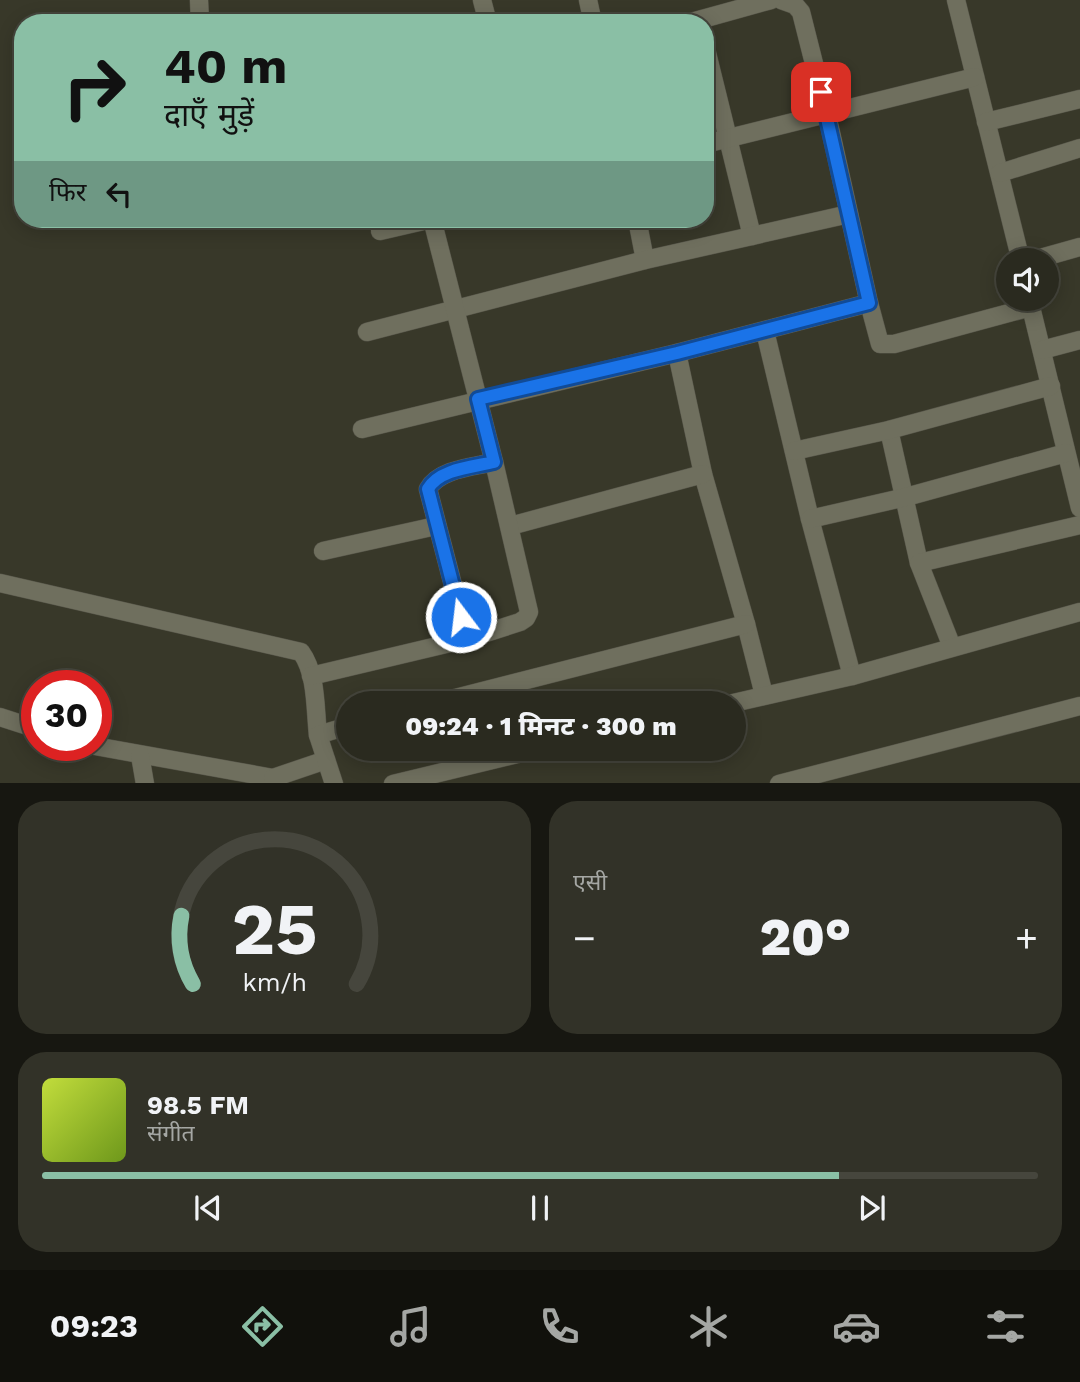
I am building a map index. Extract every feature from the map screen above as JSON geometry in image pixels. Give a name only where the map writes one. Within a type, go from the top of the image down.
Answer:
[{"type":"street","points":[[714,17],[782,0],[795,5],[801,12],[880,344],[884,346],[1003,311]]},
{"type":"street","points":[[957,0],[1018,248]]},
{"type":"street","points":[[714,143],[975,77]]},
{"type":"street","points":[[714,83],[752,236]]},
{"type":"street","points":[[986,122],[1080,99]]},
{"type":"street","points":[[1000,173],[1080,148]]},
{"type":"street","points":[[367,332],[645,260],[849,214]]},
{"type":"street","points":[[380,231],[393,228]]},
{"type":"street","points":[[311,676],[467,639],[520,621],[526,618],[529,612],[457,310],[434,228]]},
{"type":"street","points":[[639,228],[645,260]]},
{"type":"street","points":[[1059,253],[1080,247]]},
{"type":"street","points":[[362,429],[677,353],[869,303]]},
{"type":"street","points":[[1032,311],[1051,386],[1070,444],[1080,508]]},
{"type":"street","points":[[765,331],[810,519],[852,676]]},
{"type":"street","points":[[1042,350],[1080,340]]},
{"type":"street","points":[[677,353],[703,474],[764,695]]},
{"type":"street","points":[[794,451],[889,430],[1051,386]]},
{"type":"street","points":[[889,430],[919,563],[952,647]]},
{"type":"street","points":[[810,519],[906,497],[1070,444]]},
{"type":"street","points":[[467,639],[428,489],[433,480],[445,474],[494,462]]},
{"type":"street","points":[[510,526],[703,474]]},
{"type":"street","points":[[919,563],[1080,525]]},
{"type":"street","points":[[323,551],[436,526]]},
{"type":"street","points":[[0,583],[301,652],[308,661],[318,735],[334,783]]},
{"type":"street","points":[[746,700],[852,676],[1080,612]]},
{"type":"street","points":[[483,691],[746,624]]},
{"type":"street","points":[[779,783],[1080,706]]},
{"type":"street","points":[[0,717],[21,724]]},
{"type":"street","points":[[318,735],[336,730]]},
{"type":"street","points":[[112,749],[276,781],[326,760]]},
{"type":"street","points":[[140,755],[145,783]]},
{"type":"street","points":[[393,783],[487,761]]},
{"type":"route","points":[[461,617],[428,489],[433,480],[445,474],[494,462],[478,399],[677,353],[869,303],[821,92]]}]
